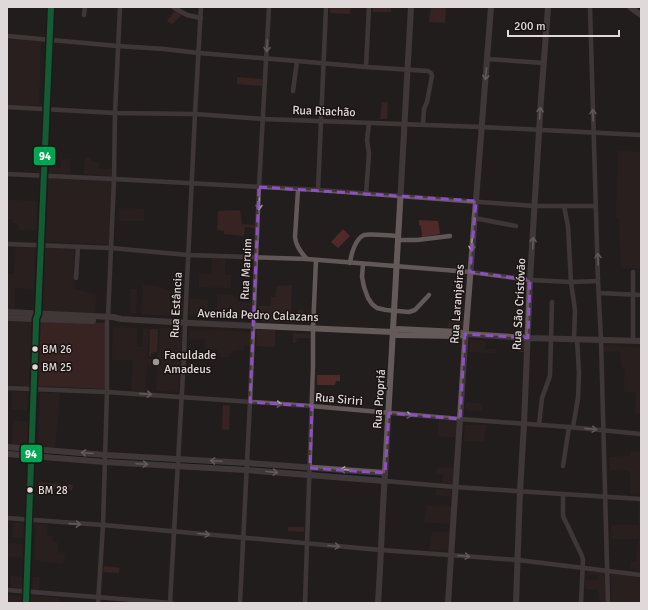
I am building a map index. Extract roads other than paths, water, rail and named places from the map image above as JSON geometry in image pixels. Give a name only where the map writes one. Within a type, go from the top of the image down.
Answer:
[{"type":"main road","points":[[26,603],[33,521],[34,389],[47,40],[46,7]]},
{"type":"main road","points":[[47,40],[51,7]]},
{"type":"street","points":[[84,15],[85,7]]},
{"type":"street","points":[[98,603],[103,525],[108,392],[108,319],[120,7]]},
{"type":"street","points":[[173,7],[187,15],[201,18]]},
{"type":"street","name":"Rua Estância","points":[[170,603],[182,397],[201,7]]},
{"type":"street","name":"Rua Maruim","points":[[240,603],[259,187],[269,7]]},
{"type":"street","points":[[318,190],[326,7]]},
{"type":"street","points":[[366,67],[370,7]]},
{"type":"street","name":"Rua Propriá","points":[[378,603],[411,7]]},
{"type":"street","name":"Rua Laranjeiras","points":[[448,603],[465,334],[491,7]]},
{"type":"street","name":"Rua São Cristóvão","points":[[516,603],[530,280],[548,7]]},
{"type":"street","points":[[590,7],[608,603]]},
{"type":"street","points":[[630,7],[641,15]]},
{"type":"street","points":[[7,36],[428,71],[432,76],[424,109],[423,125]]},
{"type":"street","points":[[487,59],[544,63]]},
{"type":"street","points":[[293,91],[297,61]]},
{"type":"street","name":"Rua Riachão","points":[[7,107],[115,113],[195,114],[263,119],[321,120],[641,135]]},
{"type":"street","points":[[366,194],[369,154],[367,140],[369,123]]},
{"type":"street","points":[[7,174],[318,190],[535,206],[596,206]]},
{"type":"street","points":[[298,190],[295,237],[300,252],[307,259]]},
{"type":"street","points":[[564,206],[568,226],[571,282],[575,310],[575,339],[580,373],[578,398],[564,466]]},
{"type":"street","points":[[474,218],[516,226]]},
{"type":"street","points":[[350,263],[354,248],[362,236],[365,235],[417,240],[450,236]]},
{"type":"street","points":[[7,244],[111,248],[256,258],[307,259],[470,272],[530,280],[598,282]]},
{"type":"street","points":[[76,278],[78,247]]},
{"type":"street","points":[[305,603],[316,260]]},
{"type":"street","points":[[363,264],[362,277],[368,298],[377,308],[412,312],[429,295]]},
{"type":"street","points":[[633,272],[633,341]]},
{"type":"street","points":[[599,293],[641,295]]},
{"type":"street","points":[[539,425],[542,398],[550,376],[552,302]]},
{"type":"street","points":[[7,312],[36,315]]},
{"type":"street","points":[[7,318],[36,315]]},
{"type":"street","name":"Avenida Pedro Calazans","points":[[36,315],[108,319],[113,321],[121,319],[394,332],[398,335],[458,336],[465,334],[528,338],[641,341]]},
{"type":"street","name":"Rua Siriri","points":[[7,388],[108,392],[312,406],[389,414],[571,427],[641,434]]},
{"type":"street","points":[[7,447],[33,452],[105,459],[247,466],[385,476],[455,487],[641,499]]},
{"type":"street","points":[[7,454],[33,452]]},
{"type":"street","points":[[562,494],[563,516],[582,556],[583,568],[581,603]]},
{"type":"street","points":[[7,518],[103,525],[381,550],[518,560],[641,575]]},
{"type":"street","points":[[7,590],[170,603]]},
{"type":"waterway","points":[[637,7],[641,10]]},
{"type":"waterway","points":[[39,453],[382,476]]},
{"type":"place","name":"BM 26","points":[[35,349]]},
{"type":"place","name":"Faculdade Amadeus","points":[[156,362]]},
{"type":"place","name":"BM 25","points":[[35,367]]},
{"type":"place","name":"BM 28","points":[[30,490]]}]
